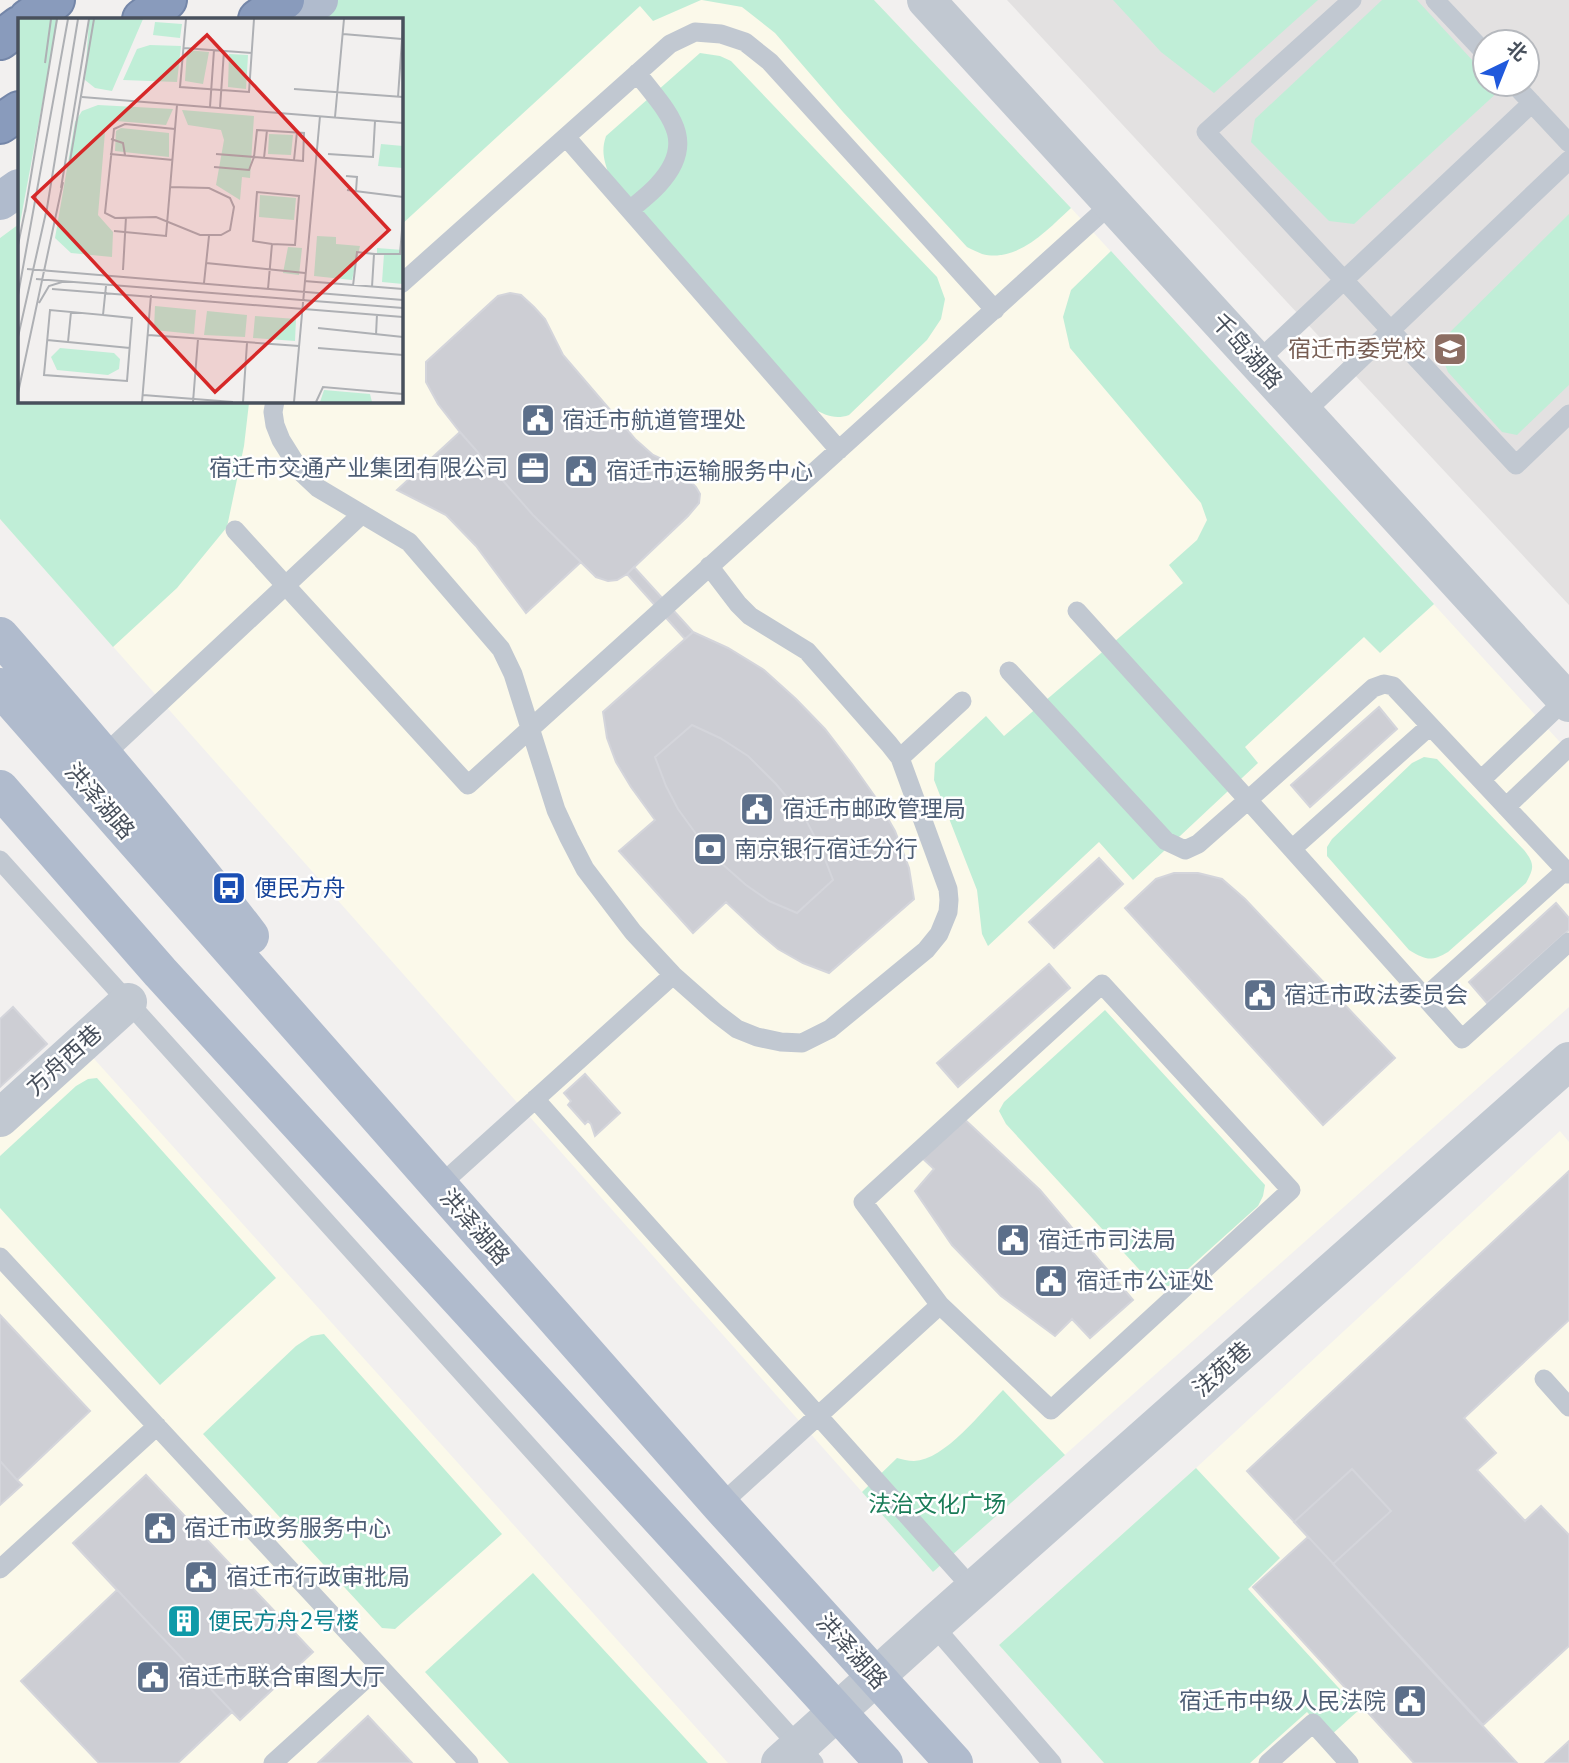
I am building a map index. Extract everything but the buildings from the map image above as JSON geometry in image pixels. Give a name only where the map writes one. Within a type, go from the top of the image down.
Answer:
[{"type":"highway","points":[[29,18],[55,0]]},
{"type":"highway","points":[[143,18],[167,0]]},
{"type":"highway","points":[[259,18],[285,0]]},
{"type":"highway","points":[[0,40],[18,27]]},
{"type":"highway","points":[[0,124],[18,112]]},
{"type":"main road","points":[[286,18],[319,0]]},
{"type":"main road","points":[[0,201],[18,189]]},
{"type":"main road","points":[[0,221],[18,209]]},
{"type":"main road","points":[[0,636],[216,891],[439,1186]]},
{"type":"main road","name":"洪泽湖路","points":[[0,687],[720,1505],[954,1763]]},
{"type":"main road","points":[[0,789],[160,972],[884,1763]]},
{"type":"street","name":"千岛湖路","points":[[926,0],[1568,701]]},
{"type":"street","name":"方舟西巷","points":[[0,1118],[128,1002]]},
{"type":"street","name":"法苑巷","points":[[798,1757],[837,1712],[875,1677],[1569,1061]]},
{"type":"lane","points":[[1352,0],[1206,132],[1516,465],[1569,414]]},
{"type":"lane","points":[[1436,0],[1471,38]]},
{"type":"lane","points":[[402,283],[670,44],[695,32],[722,34],[745,42],[770,62],[995,310]]},
{"type":"lane","points":[[629,210],[658,185],[677,156],[679,143],[666,112],[637,74]]},
{"type":"lane","points":[[1527,98],[1569,143]]},
{"type":"lane","points":[[1257,362],[1532,103]]},
{"type":"lane","points":[[566,137],[839,450]]},
{"type":"lane","points":[[1304,414],[1569,160]]},
{"type":"lane","points":[[234,530],[468,785],[1112,203]]},
{"type":"lane","points":[[275,402],[275,425],[301,472],[317,488],[409,542],[501,649],[513,674],[556,810],[569,838],[586,869],[633,932],[673,975],[737,1029],[757,1037],[802,1043],[830,1029],[926,950],[944,924],[949,900],[948,888],[900,758],[807,651],[750,615],[738,604],[709,566]]},
{"type":"lane","points":[[103,757],[362,514]]},
{"type":"lane","points":[[1077,611],[1462,1039],[1569,942]]},
{"type":"lane","points":[[1009,671],[1166,841],[1185,850],[1198,844],[1373,688],[1384,684],[1393,686],[1567,872],[1425,998]]},
{"type":"lane","points":[[900,758],[962,701]]},
{"type":"lane","points":[[1481,780],[1568,701]]},
{"type":"lane","points":[[1292,849],[1430,726]]},
{"type":"lane","points":[[1506,807],[1569,747]]},
{"type":"lane","points":[[0,860],[798,1757]]},
{"type":"lane","points":[[439,1186],[673,975]]},
{"type":"lane","points":[[1102,984],[1291,1191],[1051,1410],[940,1305],[863,1202],[1102,984]]},
{"type":"lane","points":[[536,1098],[973,1589]]},
{"type":"lane","points":[[0,1256],[468,1763]]},
{"type":"lane","points":[[720,1505],[940,1305]]},
{"type":"lane","points":[[1544,1380],[1569,1407]]},
{"type":"lane","points":[[0,1570],[157,1426]]},
{"type":"lane","points":[[933,1625],[1052,1763]]},
{"type":"lane","points":[[273,1763],[379,1667]]},
{"type":"lane","points":[[1268,1763],[1313,1723],[1349,1763]]},
{"type":"shaded area","points":[[312,0],[874,0],[1071,208],[1569,752],[1569,1007],[933,1572],[0,519],[0,238],[18,225],[18,402],[402,402],[402,18]]},
{"type":"shaded area","name":"宿迁市委党校","points":[[1007,0],[1569,0],[1569,605]]},
{"type":"shaded area","points":[[69,1031],[728,1763],[0,1763],[0,1094]]},
{"type":"shaded area","name":"宿迁市中级人民法院","points":[[1560,1131],[1569,1142],[1569,1763],[1104,1763],[999,1645],[1196,1468]]},
{"type":"green space","points":[[312,0],[701,0],[653,21],[640,6],[402,224],[402,18],[288,18]]},
{"type":"green space","points":[[702,0],[874,0],[1071,208],[1031,243],[1008,254],[982,254],[967,247],[843,112],[775,33],[742,7]]},
{"type":"green space","points":[[1113,0],[1318,0],[1214,93],[1161,52]]},
{"type":"green space","points":[[1382,0],[1417,0],[1471,59],[1471,98],[1491,98],[1354,224],[1329,221],[1251,142],[1255,119]]},
{"type":"green space","points":[[700,53],[731,61],[937,277],[945,299],[941,319],[927,340],[849,415],[830,416],[812,408],[609,175],[604,155],[606,136]]},
{"type":"green space","points":[[1569,214],[1569,385],[1517,435],[1502,432],[1448,372],[1437,345]]},
{"type":"green space","points":[[18,225],[18,402],[249,403],[244,446],[227,527],[177,588],[113,647],[0,519],[0,238]]},
{"type":"green space","points":[[1111,251],[1434,604],[1380,653],[1364,637],[1245,747],[1258,763],[1133,880],[1099,842],[988,946],[982,934],[977,890],[934,780],[935,763],[986,716],[1004,736],[1183,583],[1169,565],[1197,540],[1207,520],[1201,503],[1070,348],[1063,317],[1071,290]]},
{"type":"green space","points":[[1424,757],[1437,759],[1524,850],[1532,866],[1526,883],[1448,952],[1433,958],[1424,958],[1409,950],[1327,856],[1327,847],[1332,839],[1412,763]]},
{"type":"green space","points":[[1105,1010],[1265,1185],[1258,1206],[1169,1286],[1158,1285],[1147,1278],[1006,1124],[999,1111],[1004,1102]]},
{"type":"green space","points":[[97,1078],[276,1278],[160,1385],[0,1208],[0,1156],[76,1086],[88,1079]]},
{"type":"green space","points":[[324,1334],[502,1534],[395,1629],[382,1628],[203,1434],[296,1346],[311,1336]]},
{"type":"green space","name":"法治文化广场","points":[[1003,1390],[1065,1455],[933,1572],[862,1492],[897,1458],[914,1461],[926,1459],[950,1444]]},
{"type":"green space","points":[[1196,1468],[1280,1558],[1248,1589],[1359,1710],[1330,1736],[1307,1712],[1250,1763],[1104,1763],[999,1645]]},
{"type":"green space","points":[[533,1573],[708,1763],[509,1763],[425,1672]]},
{"type":"place","name":"宿迁市委党校","points":[[1450,349]]},
{"type":"place","name":"宿迁市航道管理处","points":[[538,420]]},
{"type":"place","name":"宿迁市交通产业集团有限公司","points":[[533,468]]},
{"type":"place","name":"宿迁市运输服务中心","points":[[581,471]]},
{"type":"place","name":"宿迁市邮政管理局","points":[[757,809]]},
{"type":"place","name":"南京银行宿迁分行","points":[[710,849]]},
{"type":"place","name":"便民方舟","points":[[229,888]]},
{"type":"place","name":"宿迁市政法委员会","points":[[1260,995]]},
{"type":"place","name":"宿迁市司法局","points":[[1013,1240]]},
{"type":"place","name":"宿迁市公证处","points":[[1051,1281]]},
{"type":"place","name":"宿迁市政务服务中心","points":[[160,1528]]},
{"type":"place","name":"宿迁市行政审批局","points":[[201,1577]]},
{"type":"place","name":"便民方舟2号楼","points":[[184,1621]]},
{"type":"place","name":"宿迁市联合审图大厅","points":[[153,1677]]},
{"type":"place","name":"宿迁市中级人民法院","points":[[1410,1701]]}]
